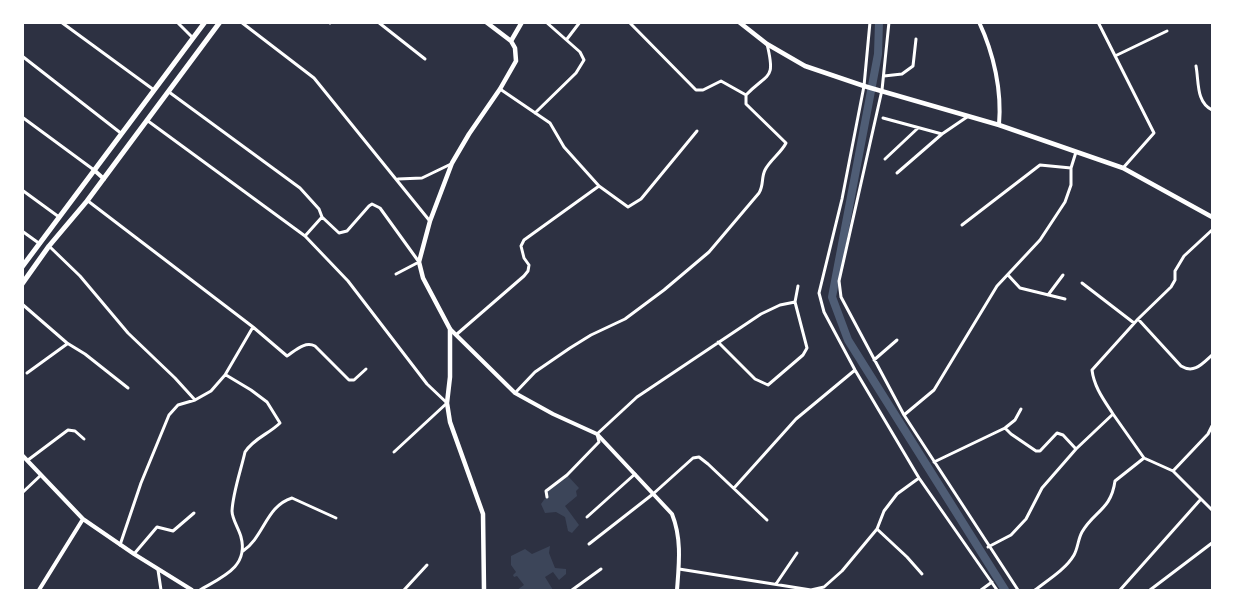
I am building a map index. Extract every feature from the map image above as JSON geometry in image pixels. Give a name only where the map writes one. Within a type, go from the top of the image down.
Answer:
[{"type":"highway","points":[[22,267],[205,22]]},
{"type":"highway","points":[[22,284],[49,246],[87,201],[220,22]]},
{"type":"main road","points":[[484,591],[483,514],[450,422],[447,403],[450,377],[450,329],[423,278],[419,262],[430,222],[452,163],[516,61],[515,48],[511,41],[486,22]]},
{"type":"main road","points":[[511,41],[522,22]]},
{"type":"main road","points":[[739,22],[767,44],[805,66],[864,86],[999,125],[1123,168],[1212,217]]},
{"type":"street","points":[[61,22],[154,90]]},
{"type":"street","points":[[177,22],[194,38]]},
{"type":"street","points":[[242,22],[314,78],[430,222]]},
{"type":"street","points":[[378,22],[425,59]]},
{"type":"street","points":[[535,113],[576,73],[584,60],[580,52],[567,39],[546,22]]},
{"type":"street","points":[[567,39],[580,22]]},
{"type":"street","points":[[629,22],[696,90],[703,90],[721,81],[746,95]]},
{"type":"street","points":[[870,22],[864,86],[842,199],[819,293],[824,312],[855,370],[919,478],[997,591]]},
{"type":"street","points":[[889,22],[882,90],[839,281],[841,297],[873,361],[904,415],[1018,591]]},
{"type":"street","points":[[1098,22],[1154,133],[1123,168]]},
{"type":"street","points":[[980,23],[993,63],[1000,103],[999,125]]},
{"type":"street","points":[[1115,56],[1167,31]]},
{"type":"street","points":[[884,76],[902,74],[914,66],[916,39]]},
{"type":"street","points":[[746,95],[767,78],[771,70],[767,44]]},
{"type":"street","points":[[22,56],[123,134]]},
{"type":"street","points":[[1196,66],[1199,94],[1207,107],[1212,110]]},
{"type":"street","points":[[500,89],[550,123],[564,147],[599,186],[628,207],[641,199],[697,131]]},
{"type":"street","points":[[168,91],[300,188],[319,209],[322,217],[339,233],[343,233],[369,206],[372,204],[376,206],[402,236],[419,262],[396,274]]},
{"type":"street","points":[[515,393],[535,372],[591,335],[625,319],[664,290],[709,252],[759,193],[765,169],[786,143],[750,109],[746,104],[746,95]]},
{"type":"street","points":[[22,117],[104,178]]},
{"type":"street","points":[[897,172],[942,134],[968,117]]},
{"type":"street","points":[[883,118],[942,134]]},
{"type":"street","points":[[147,120],[305,236],[348,281],[427,384],[447,403],[394,452]]},
{"type":"street","points":[[885,159],[918,128]]},
{"type":"street","points":[[904,415],[934,390],[997,286],[1040,240],[1065,202],[1071,185],[1071,168],[1076,152]]},
{"type":"street","points":[[396,179],[422,178],[452,163]]},
{"type":"street","points":[[962,225],[1040,165],[1071,168]]},
{"type":"street","points":[[457,334],[528,271],[529,264],[524,258],[521,246],[524,240],[599,186]]},
{"type":"street","points":[[22,190],[60,218]]},
{"type":"street","points":[[87,201],[253,327],[287,356],[310,344],[315,346],[349,380],[354,380],[366,369]]},
{"type":"street","points":[[305,236],[322,217]]},
{"type":"street","points":[[22,231],[40,244]]},
{"type":"street","points":[[1212,231],[1184,256],[1175,271],[1175,280],[1171,287],[1134,323],[1092,370],[1093,379],[1099,391],[1144,458],[1173,471],[1212,510]]},
{"type":"street","points":[[49,246],[80,276],[128,333],[195,400]]},
{"type":"street","points":[[1008,274],[1020,288],[1065,299]]},
{"type":"street","points":[[1048,295],[1064,275]]},
{"type":"street","points":[[1082,283],[1134,323]]},
{"type":"street","points":[[718,342],[755,379],[768,385],[803,356],[807,348],[795,302],[798,286]]},
{"type":"street","points":[[597,434],[637,398],[718,342],[761,314],[780,305],[795,302]]},
{"type":"street","points":[[22,304],[67,343],[85,354],[128,388]]},
{"type":"street","points":[[1138,319],[1186,369],[1197,369],[1212,355]]},
{"type":"street","points":[[120,545],[141,483],[169,415],[178,405],[195,400],[211,391],[225,375],[253,327]]},
{"type":"street","points":[[450,329],[515,393],[597,434],[672,514],[680,548],[677,591]]},
{"type":"street","points":[[873,361],[897,340]]},
{"type":"street","points":[[27,373],[67,343]]},
{"type":"street","points":[[734,488],[796,419],[855,370]]},
{"type":"street","points":[[200,591],[234,570],[241,560],[243,551],[241,538],[232,513],[245,452],[250,443],[280,423],[267,402],[225,375]]},
{"type":"street","points":[[934,462],[1005,428],[1015,420],[1021,409]]},
{"type":"street","points":[[988,547],[1011,535],[1026,519],[1042,488],[1076,449],[1113,414]]},
{"type":"street","points":[[1173,471],[1212,426]]},
{"type":"street","points":[[1005,428],[1036,451],[1040,451],[1057,433],[1063,435],[1076,449]]},
{"type":"street","points":[[28,460],[68,430],[75,431],[84,440]]},
{"type":"street","points":[[547,497],[546,491],[567,475],[599,442],[597,434]]},
{"type":"street","points":[[22,455],[83,519],[192,591]]},
{"type":"street","points":[[589,544],[653,494],[693,458],[699,457],[767,520]]},
{"type":"street","points":[[1035,591],[1062,569],[1074,555],[1082,532],[1108,504],[1114,492],[1115,481],[1144,458]]},
{"type":"street","points":[[22,493],[42,474]]},
{"type":"street","points":[[587,517],[634,474]]},
{"type":"street","points":[[679,569],[811,590],[824,588],[842,572],[877,529],[884,511],[897,494],[919,478]]},
{"type":"street","points":[[243,551],[251,546],[258,537],[281,501],[292,498],[336,518]]},
{"type":"street","points":[[1120,591],[1201,500]]},
{"type":"street","points":[[134,554],[157,527],[173,531],[194,513]]},
{"type":"street","points":[[39,591],[83,519]]},
{"type":"street","points":[[877,529],[922,574]]},
{"type":"street","points":[[1150,591],[1212,543]]},
{"type":"street","points":[[776,584],[797,553]]},
{"type":"street","points":[[404,591],[427,565]]},
{"type":"street","points":[[572,591],[601,569]]},
{"type":"street","points":[[158,570],[161,591]]},
{"type":"street","points":[[981,591],[992,582]]},
{"type":"shaded area","points":[[567,475],[579,488],[576,491],[577,496],[565,506],[579,525],[572,533],[568,531],[565,517],[556,512],[545,513],[541,504],[546,497],[546,491]]},
{"type":"shaded area","points":[[550,546],[549,553],[555,568],[566,569],[566,574],[559,580],[553,572],[545,577],[553,590],[517,590],[524,585],[517,576],[513,575],[516,572],[511,565],[511,556],[525,549],[532,554]]},
{"type":"waterway","points":[[879,22],[878,54],[832,297],[848,340],[1005,590]]}]
